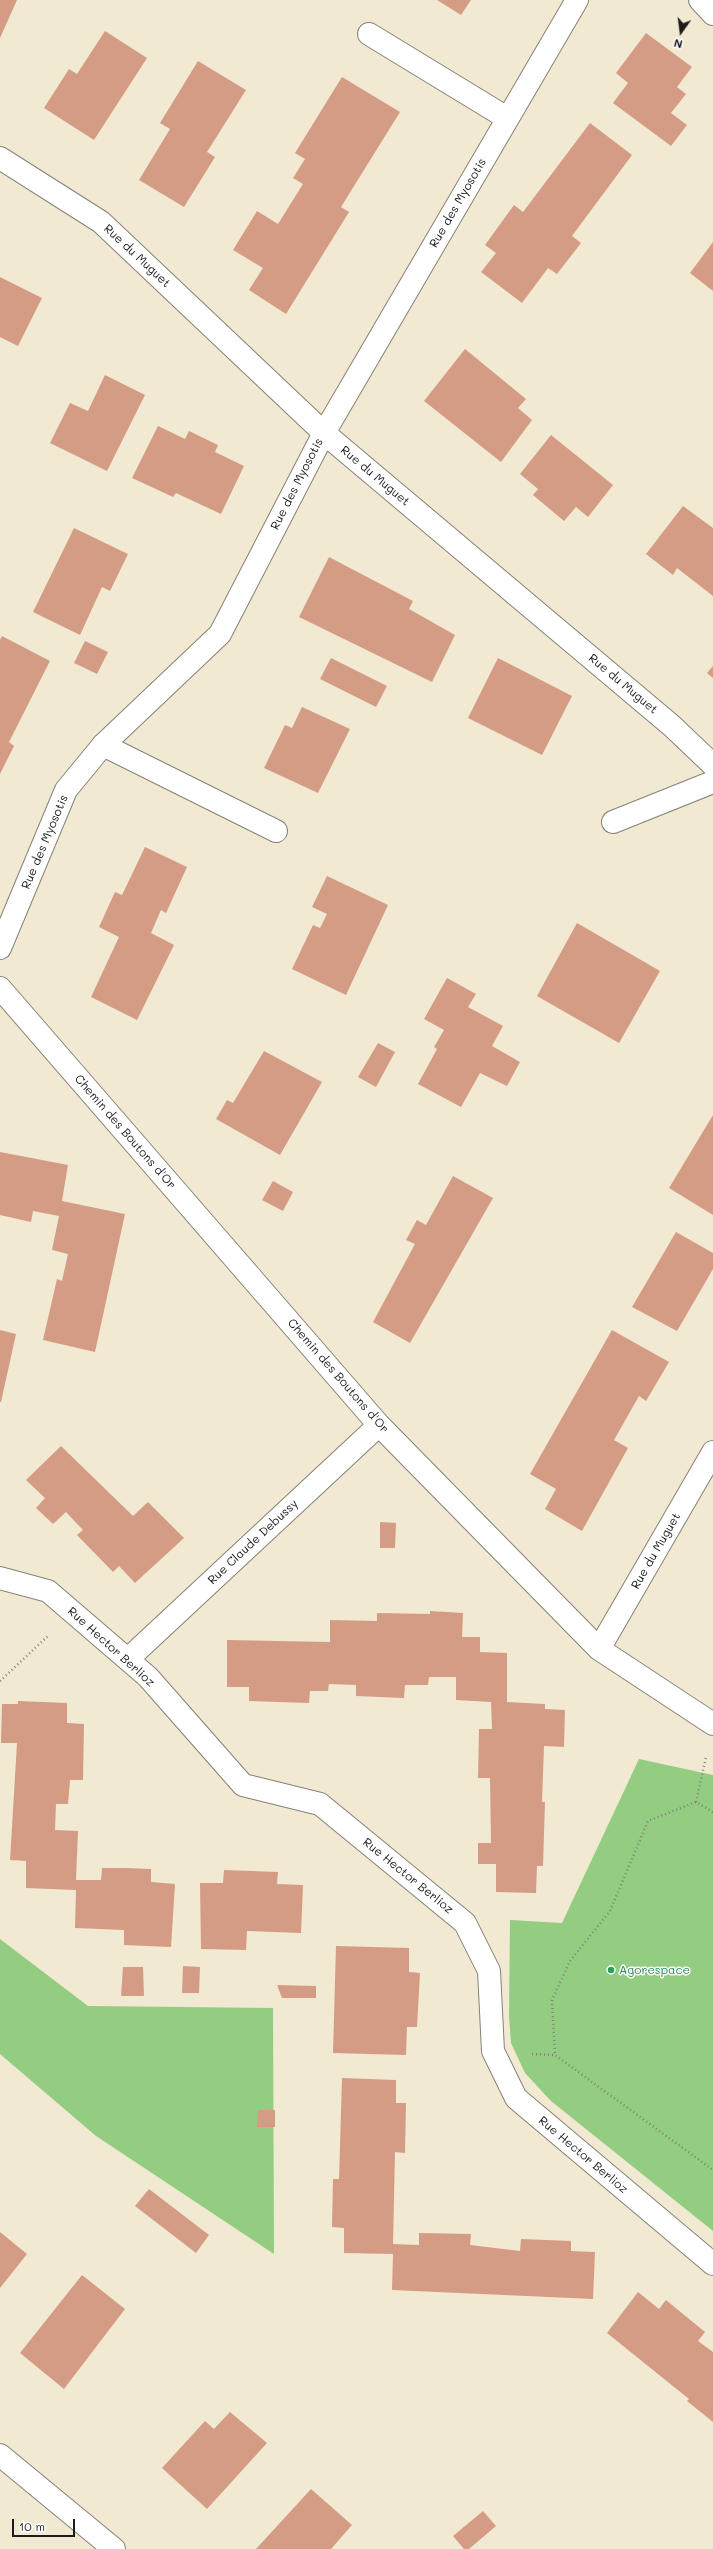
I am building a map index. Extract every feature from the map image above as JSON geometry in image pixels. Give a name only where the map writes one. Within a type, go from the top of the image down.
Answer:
[{"type":"street","name":"Rue des Myosotis","points":[[0,948],[66,790],[103,745],[220,634],[324,433],[577,0]]},
{"type":"street","points":[[700,0],[713,14]]},
{"type":"street","points":[[369,34],[507,118]]},
{"type":"street","name":"Rue du Muguet","points":[[0,158],[100,222],[324,433],[672,726],[713,765]]},
{"type":"street","points":[[103,745],[276,831]]},
{"type":"street","points":[[613,822],[713,782]]},
{"type":"street","name":"Chemin des Boutons d'Or","points":[[0,988],[379,1425],[599,1649],[713,1724]]},
{"type":"street","name":"Rue Claude Debussy","points":[[128,1659],[379,1425]]},
{"type":"street","name":"Rue du Muguet","points":[[599,1649],[713,1452]]},
{"type":"street","name":"Rue Hector Berlioz","points":[[0,1578],[48,1591],[128,1659],[148,1677],[243,1785],[320,1804],[465,1923],[489,1971],[493,2051],[516,2098],[713,2264]]},
{"type":"street","points":[[0,2455],[114,2549]]},
{"type":"path","points":[[0,1681],[74,1613]]},
{"type":"path","points":[[696,1802],[708,1749]]},
{"type":"path","points":[[696,1802],[713,1812]]},
{"type":"path","points":[[696,1802],[648,1822],[610,1911],[570,1961],[552,2000],[556,2055],[713,2170]]},
{"type":"green space","name":"Agorespace","points":[[639,1759],[713,1775],[713,2231],[551,2101],[525,2073],[511,2043],[509,2016],[510,1920],[562,1923]]},
{"type":"green space","points":[[0,1939],[88,2006],[273,2008],[274,2254],[96,2136],[0,2054]]},
{"type":"building","points":[[0,0],[17,0],[0,38]]},
{"type":"building","points":[[437,0],[471,0],[461,15]]},
{"type":"building","points":[[105,31],[147,58],[94,140],[44,108],[69,69],[77,74]]},
{"type":"building","points":[[646,33],[692,67],[677,87],[686,94],[671,113],[687,125],[671,146],[613,103],[628,83],[616,73]]},
{"type":"building","points":[[198,61],[246,90],[207,152],[215,157],[184,207],[139,180],[170,129],[160,123]]},
{"type":"building","points":[[342,77],[400,112],[341,207],[349,212],[286,314],[249,290],[263,268],[233,250],[257,211],[278,224],[303,184],[293,178],[305,159],[295,153]]},
{"type":"building","points":[[590,123],[632,155],[572,236],[581,243],[557,274],[548,268],[522,303],[481,272],[496,253],[485,245],[514,205],[523,212]]},
{"type":"building","points":[[713,242],[713,291],[690,273]]},
{"type":"building","points":[[0,277],[42,298],[18,346],[0,337]]},
{"type":"building","points":[[465,349],[526,399],[518,408],[532,420],[501,462],[424,401]]},
{"type":"building","points":[[105,375],[145,395],[107,471],[50,443],[70,403],[88,411]]},
{"type":"building","points":[[158,426],[185,439],[189,431],[218,445],[215,452],[244,466],[221,514],[176,493],[173,497],[132,478]]},
{"type":"building","points":[[551,435],[613,485],[588,517],[576,507],[564,521],[533,495],[538,489],[520,474]]},
{"type":"building","points":[[683,506],[713,528],[713,596],[677,568],[673,575],[646,554]]},
{"type":"building","points":[[74,528],[128,554],[110,591],[102,587],[80,635],[33,612]]},
{"type":"building","points":[[329,557],[413,601],[409,609],[455,635],[432,682],[299,617]]},
{"type":"building","points":[[2,636],[50,661],[9,742],[14,746],[0,774],[0,640]]},
{"type":"building","points":[[85,641],[108,652],[97,674],[74,663]]},
{"type":"building","points":[[331,658],[387,686],[376,707],[320,679]]},
{"type":"building","points":[[498,658],[572,696],[542,755],[468,718]]},
{"type":"building","points":[[713,666],[713,678],[707,673]]},
{"type":"building","points":[[302,707],[350,729],[318,793],[264,768],[285,725],[292,728]]},
{"type":"building","points":[[145,847],[187,867],[166,913],[161,910],[151,933],[174,945],[137,1020],[91,997],[119,937],[99,927],[115,892],[122,895]]},
{"type":"building","points":[[327,876],[388,905],[346,995],[292,969],[313,925],[320,928],[327,914],[312,907]]},
{"type":"building","points":[[577,923],[660,971],[619,1043],[537,996]]},
{"type":"building","points":[[447,978],[476,994],[468,1007],[503,1026],[492,1046],[520,1062],[507,1086],[480,1073],[461,1107],[418,1084],[437,1049],[434,1047],[444,1030],[424,1019]]},
{"type":"building","points":[[378,1043],[395,1052],[376,1087],[358,1077]]},
{"type":"building","points":[[264,1051],[322,1082],[280,1155],[216,1119],[227,1100],[233,1103]]},
{"type":"building","points":[[713,1115],[713,1215],[669,1188]]},
{"type":"building","points":[[0,1152],[68,1165],[62,1201],[125,1214],[95,1352],[43,1340],[57,1279],[62,1281],[68,1254],[52,1250],[59,1216],[33,1211],[31,1222],[0,1215]]},
{"type":"building","points":[[453,1176],[493,1198],[410,1343],[373,1322],[415,1244],[406,1240],[417,1220],[426,1225]]},
{"type":"building","points":[[273,1181],[293,1192],[283,1211],[262,1200]]},
{"type":"building","points":[[676,1232],[713,1253],[713,1269],[677,1331],[632,1307]]},
{"type":"building","points":[[0,1330],[16,1334],[1,1402],[0,1402]]},
{"type":"building","points":[[612,1330],[669,1362],[646,1401],[639,1396],[614,1440],[628,1448],[582,1531],[545,1509],[556,1489],[530,1474]]},
{"type":"building","points":[[61,1446],[133,1516],[148,1502],[184,1538],[135,1583],[119,1566],[113,1572],[77,1535],[83,1530],[66,1512],[53,1524],[36,1508],[45,1498],[26,1480]]},
{"type":"building","points":[[380,1522],[396,1523],[395,1548],[380,1548]]},
{"type":"building","points":[[430,1611],[463,1613],[462,1637],[480,1637],[480,1652],[507,1653],[507,1702],[545,1704],[545,1709],[565,1710],[564,1747],[544,1746],[542,1802],[545,1802],[543,1866],[537,1866],[536,1893],[496,1892],[496,1864],[478,1864],[478,1843],[491,1843],[490,1778],[478,1778],[479,1729],[492,1729],[491,1702],[456,1700],[456,1677],[429,1677],[428,1685],[405,1685],[404,1698],[356,1696],[356,1685],[329,1684],[328,1691],[310,1691],[309,1703],[249,1701],[249,1687],[227,1687],[227,1640],[330,1642],[330,1620],[377,1621],[377,1613],[430,1614]]},
{"type":"building","points":[[18,1701],[67,1703],[67,1723],[84,1724],[83,1780],[70,1780],[68,1804],[56,1804],[55,1830],[78,1831],[76,1880],[101,1880],[102,1868],[151,1869],[151,1882],[175,1884],[171,1947],[124,1945],[124,1930],[75,1928],[76,1890],[26,1888],[26,1861],[10,1860],[17,1743],[1,1743],[2,1704],[18,1704]]},
{"type":"building","points":[[224,1870],[278,1872],[277,1884],[303,1885],[301,1933],[247,1931],[246,1950],[201,1949],[200,1883],[223,1883]]},
{"type":"building","points":[[336,1946],[409,1948],[409,1972],[420,1973],[417,2027],[407,2027],[406,2055],[333,2053]]},
{"type":"building","points":[[183,1966],[200,1967],[199,1993],[182,1993]]},
{"type":"building","points":[[123,1967],[143,1967],[144,1996],[121,1996]]},
{"type":"building","points":[[277,1985],[316,1986],[316,1998],[282,1998]]},
{"type":"building","points":[[342,2078],[396,2080],[396,2103],[406,2103],[405,2153],[395,2152],[393,2244],[419,2245],[419,2233],[471,2234],[470,2245],[520,2251],[521,2239],[571,2241],[571,2251],[595,2252],[593,2299],[392,2290],[393,2254],[344,2253],[344,2228],[332,2227],[333,2179],[339,2179]]},
{"type":"building","points":[[258,2110],[275,2110],[275,2127],[257,2127]]},
{"type":"building","points":[[149,2189],[209,2235],[196,2253],[135,2206]]},
{"type":"building","points":[[0,2232],[27,2254],[0,2288]]},
{"type":"building","points":[[82,2275],[125,2309],[64,2389],[20,2353]]},
{"type":"building","points":[[638,2292],[659,2309],[666,2300],[705,2332],[698,2341],[713,2352],[713,2422],[687,2401],[689,2399],[607,2333]]},
{"type":"building","points":[[230,2412],[267,2443],[207,2509],[162,2468],[205,2421],[214,2429]]},
{"type":"building","points":[[311,2489],[352,2525],[331,2549],[256,2549]]},
{"type":"building","points":[[483,2511],[496,2526],[469,2549],[464,2549],[453,2536]]},
{"type":"place","name":"Agorespace","points":[[611,1970]]}]
